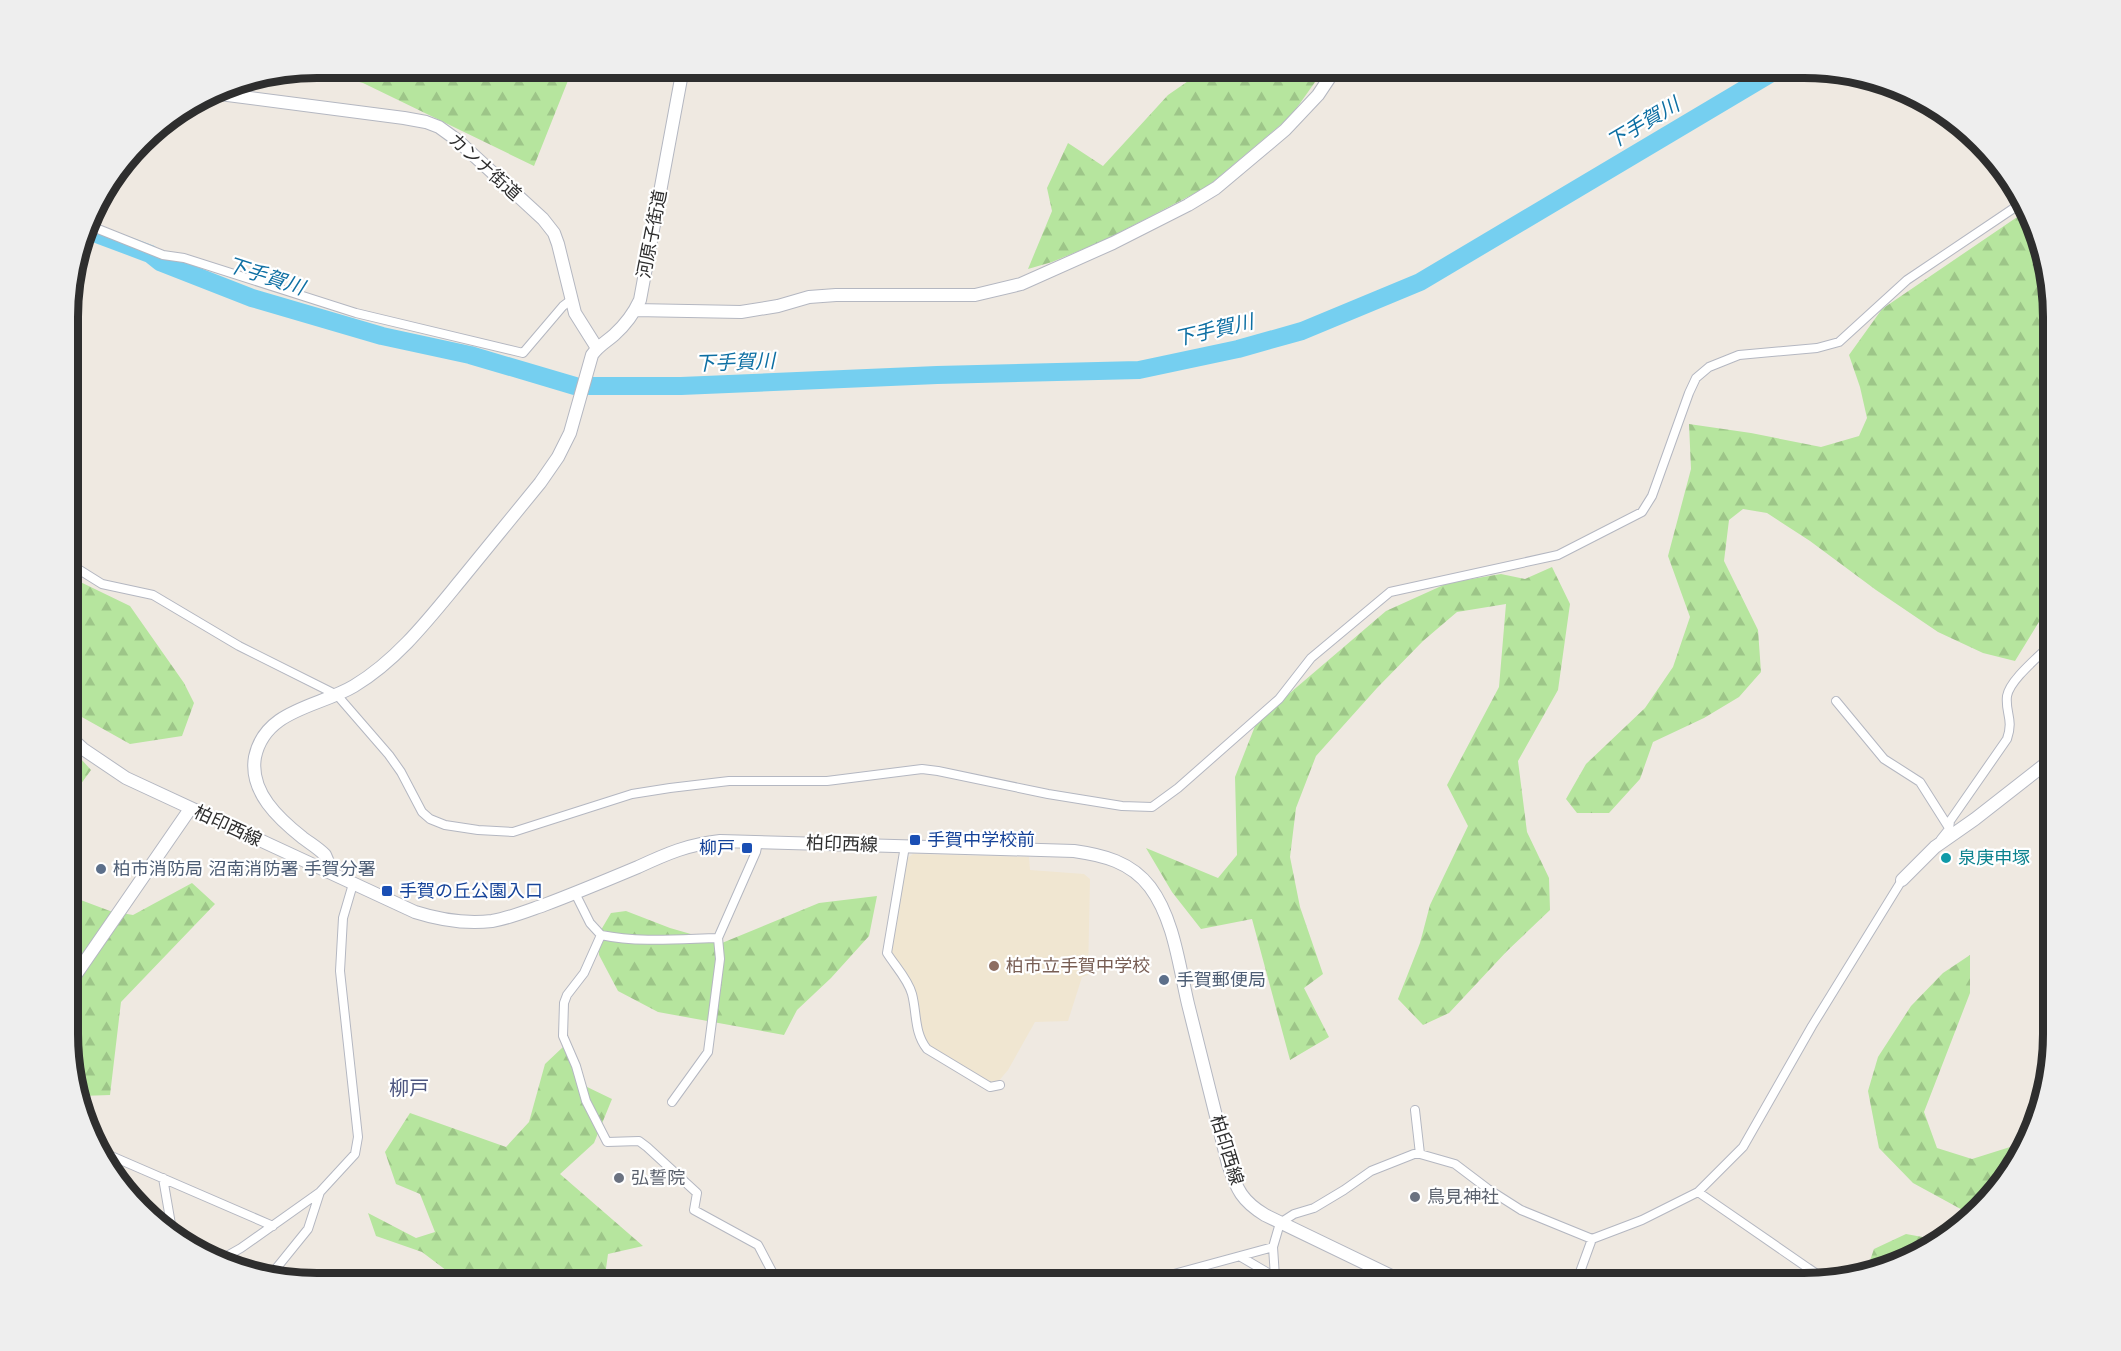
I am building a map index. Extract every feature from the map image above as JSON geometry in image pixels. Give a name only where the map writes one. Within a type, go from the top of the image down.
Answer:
[{"type":"street","name":"河原子街道","points":[[328,872],[325,855],[273,811],[262,796],[254,766],[260,742],[269,728],[282,717],[354,686],[380,668],[414,636],[540,483],[558,457],[570,434],[588,364],[597,348],[615,334],[635,310],[639,300],[681,78]]},
{"type":"street","points":[[635,310],[741,312],[778,306],[808,297],[975,295],[1021,284],[1113,243],[1188,205],[1216,188],[1285,130],[1318,94],[1329,78]]},
{"type":"street","name":"カンナ街道","points":[[229,95],[404,117],[439,127],[481,160],[543,219],[554,233],[575,313],[597,348]]},
{"type":"street","points":[[78,569],[102,584],[153,594],[256,656],[337,695],[389,755],[401,772],[422,812],[430,819],[445,825],[477,831],[513,832],[632,794],[670,788],[729,781],[827,781],[922,770],[938,771],[1048,794],[1122,806],[1152,807],[1179,788],[1279,699],[1311,658],[1390,592],[1558,555],[1642,512],[1652,496],[1689,393],[1696,378],[1709,367],[1739,355],[1817,348],[1839,342],[1907,280],[2016,207]]},
{"type":"street","points":[[95,228],[163,255],[184,258],[356,313],[523,353],[563,306],[571,300]]},
{"type":"street","points":[[1951,831],[1950,821],[2007,739],[2011,728],[2011,718],[2007,696],[2012,684],[2043,652]]},
{"type":"street","points":[[1836,701],[1884,759],[1920,782],[1951,831]]},
{"type":"street","name":"柏印西線","points":[[78,744],[126,778],[353,884],[432,917],[471,922],[493,921],[514,915],[698,843],[720,841],[1074,851],[1112,858],[1138,874],[1149,886],[1158,901],[1169,929],[1234,1183],[1241,1197],[1251,1207],[1280,1223],[1385,1273]]},
{"type":"street","points":[[1277,1273],[1273,1247],[1280,1223],[1294,1214],[1314,1208],[1371,1171],[1404,1157],[1420,1154],[1455,1164],[1521,1210],[1592,1239],[1642,1220],[1698,1192],[1743,1147],[1812,1026],[1902,880],[1951,831],[1976,819],[2043,766]]},
{"type":"street","points":[[78,971],[190,809]]},
{"type":"street","points":[[672,1102],[708,1052],[720,959],[718,939],[756,852],[758,842]]},
{"type":"street","points":[[906,846],[887,953],[912,993],[921,1042],[927,1049],[990,1087],[1000,1085]]},
{"type":"street","points":[[228,1256],[320,1192],[355,1154],[358,1137],[340,971],[344,918],[353,884]]},
{"type":"street","points":[[575,893],[590,923],[601,935],[642,939],[718,939]]},
{"type":"street","points":[[601,935],[584,973],[567,995],[564,1003],[563,1036],[576,1066],[586,1101],[608,1142],[639,1141],[697,1193],[694,1210],[758,1245],[773,1273]]},
{"type":"street","points":[[1415,1110],[1420,1154]]},
{"type":"street","points":[[112,1156],[273,1226]]},
{"type":"street","points":[[163,1178],[171,1223]]},
{"type":"street","points":[[276,1269],[308,1229],[320,1192]]},
{"type":"street","points":[[1698,1192],[1814,1272]]},
{"type":"street","points":[[1580,1273],[1592,1239]]},
{"type":"street","points":[[1176,1273],[1273,1247]]},
{"type":"street","points":[[1240,1257],[1266,1273]]},
{"type":"street","points":[[1806,1273],[1808,1268]]},
{"type":"shaded area","name":"柏市立手賀中学校","points":[[913,854],[1029,857],[1030,870],[1084,874],[1090,879],[1088,975],[1082,977],[1068,1021],[1035,1022],[1008,1070],[997,1083],[991,1083],[927,1044],[921,1032],[916,996],[892,956],[891,948],[906,859]]},
{"type":"green space","points":[[344,78],[569,78],[534,166],[363,83]]},
{"type":"green space","points":[[1193,78],[1318,78],[1291,116],[1207,187],[1103,241],[1052,262],[1028,269],[1052,211],[1047,188],[1068,143],[1103,166],[1168,95]]},
{"type":"green space","points":[[2020,215],[2035,255],[2041,286],[2043,317],[2043,417],[2040,446],[2043,467],[2043,615],[2015,661],[1983,653],[1938,632],[1767,513],[1743,509],[1729,520],[1724,561],[1758,630],[1761,672],[1739,697],[1704,718],[1653,742],[1640,779],[1609,813],[1577,813],[1566,799],[1586,764],[1645,708],[1673,667],[1690,617],[1668,556],[1691,469],[1689,424],[1821,447],[1859,436],[1867,418],[1849,355],[1882,309]]},
{"type":"green space","points":[[1552,567],[1570,604],[1558,690],[1518,761],[1527,832],[1549,878],[1550,910],[1507,951],[1449,1013],[1423,1025],[1398,999],[1420,943],[1430,905],[1468,826],[1447,785],[1499,687],[1506,604],[1457,612],[1423,641],[1316,756],[1296,808],[1290,857],[1300,907],[1323,974],[1304,988],[1329,1037],[1290,1060],[1252,919],[1201,929],[1172,892],[1146,848],[1218,878],[1237,855],[1235,777],[1257,721],[1386,611],[1448,583],[1501,574],[1525,579]]},
{"type":"green space","points":[[78,581],[130,606],[184,683],[194,703],[182,736],[130,744],[78,714]]},
{"type":"green space","points":[[78,756],[91,770],[78,788]]},
{"type":"green space","points":[[192,883],[215,904],[121,1002],[110,1095],[86,1096],[80,1065],[78,1034],[78,899],[110,911],[133,915]]},
{"type":"green space","points":[[877,896],[869,936],[831,978],[797,1010],[784,1035],[658,1012],[618,991],[599,955],[598,935],[611,913],[626,911],[670,928],[722,943],[819,903]]},
{"type":"green space","points":[[1970,955],[1970,993],[1924,1112],[1937,1148],[1972,1159],[2015,1145],[1994,1179],[1965,1211],[1913,1183],[1879,1148],[1868,1091],[1878,1057],[1911,1006],[1943,973]]},
{"type":"green space","points":[[563,1047],[583,1085],[612,1099],[594,1143],[560,1174],[643,1246],[608,1254],[605,1273],[450,1273],[422,1252],[376,1236],[368,1213],[416,1238],[435,1232],[420,1194],[396,1184],[385,1152],[410,1113],[506,1147],[529,1122],[545,1064]]},
{"type":"green space","points":[[1906,1234],[1929,1238],[1895,1255],[1869,1264],[1874,1249]]},
{"type":"waterway","name":"下手賀川","points":[[589,386],[681,386],[937,375],[1139,370],[1238,349],[1302,331],[1420,282],[1763,78]]},
{"type":"waterway","name":"下手賀川","points":[[94,233],[150,254],[160,262],[252,298],[382,336],[470,355],[575,386]]},
{"type":"place","name":"手賀中学校前","points":[[915,840]]},
{"type":"place","name":"柳戸","points":[[747,848]]},
{"type":"place","name":"泉庚申塚","points":[[1946,858]]},
{"type":"place","name":"柏市消防局 沼南消防署 手賀分署","points":[[101,869]]},
{"type":"place","name":"手賀の丘公園入口","points":[[387,891]]},
{"type":"place","name":"柏市立手賀中学校","points":[[994,966]]},
{"type":"place","name":"手賀郵便局","points":[[1164,980]]},
{"type":"place","name":"弘誓院","points":[[619,1178]]},
{"type":"place","name":"鳥見神社","points":[[1415,1197]]},
{"type":"district","name":"柳戸","points":[[409,1088]]}]
